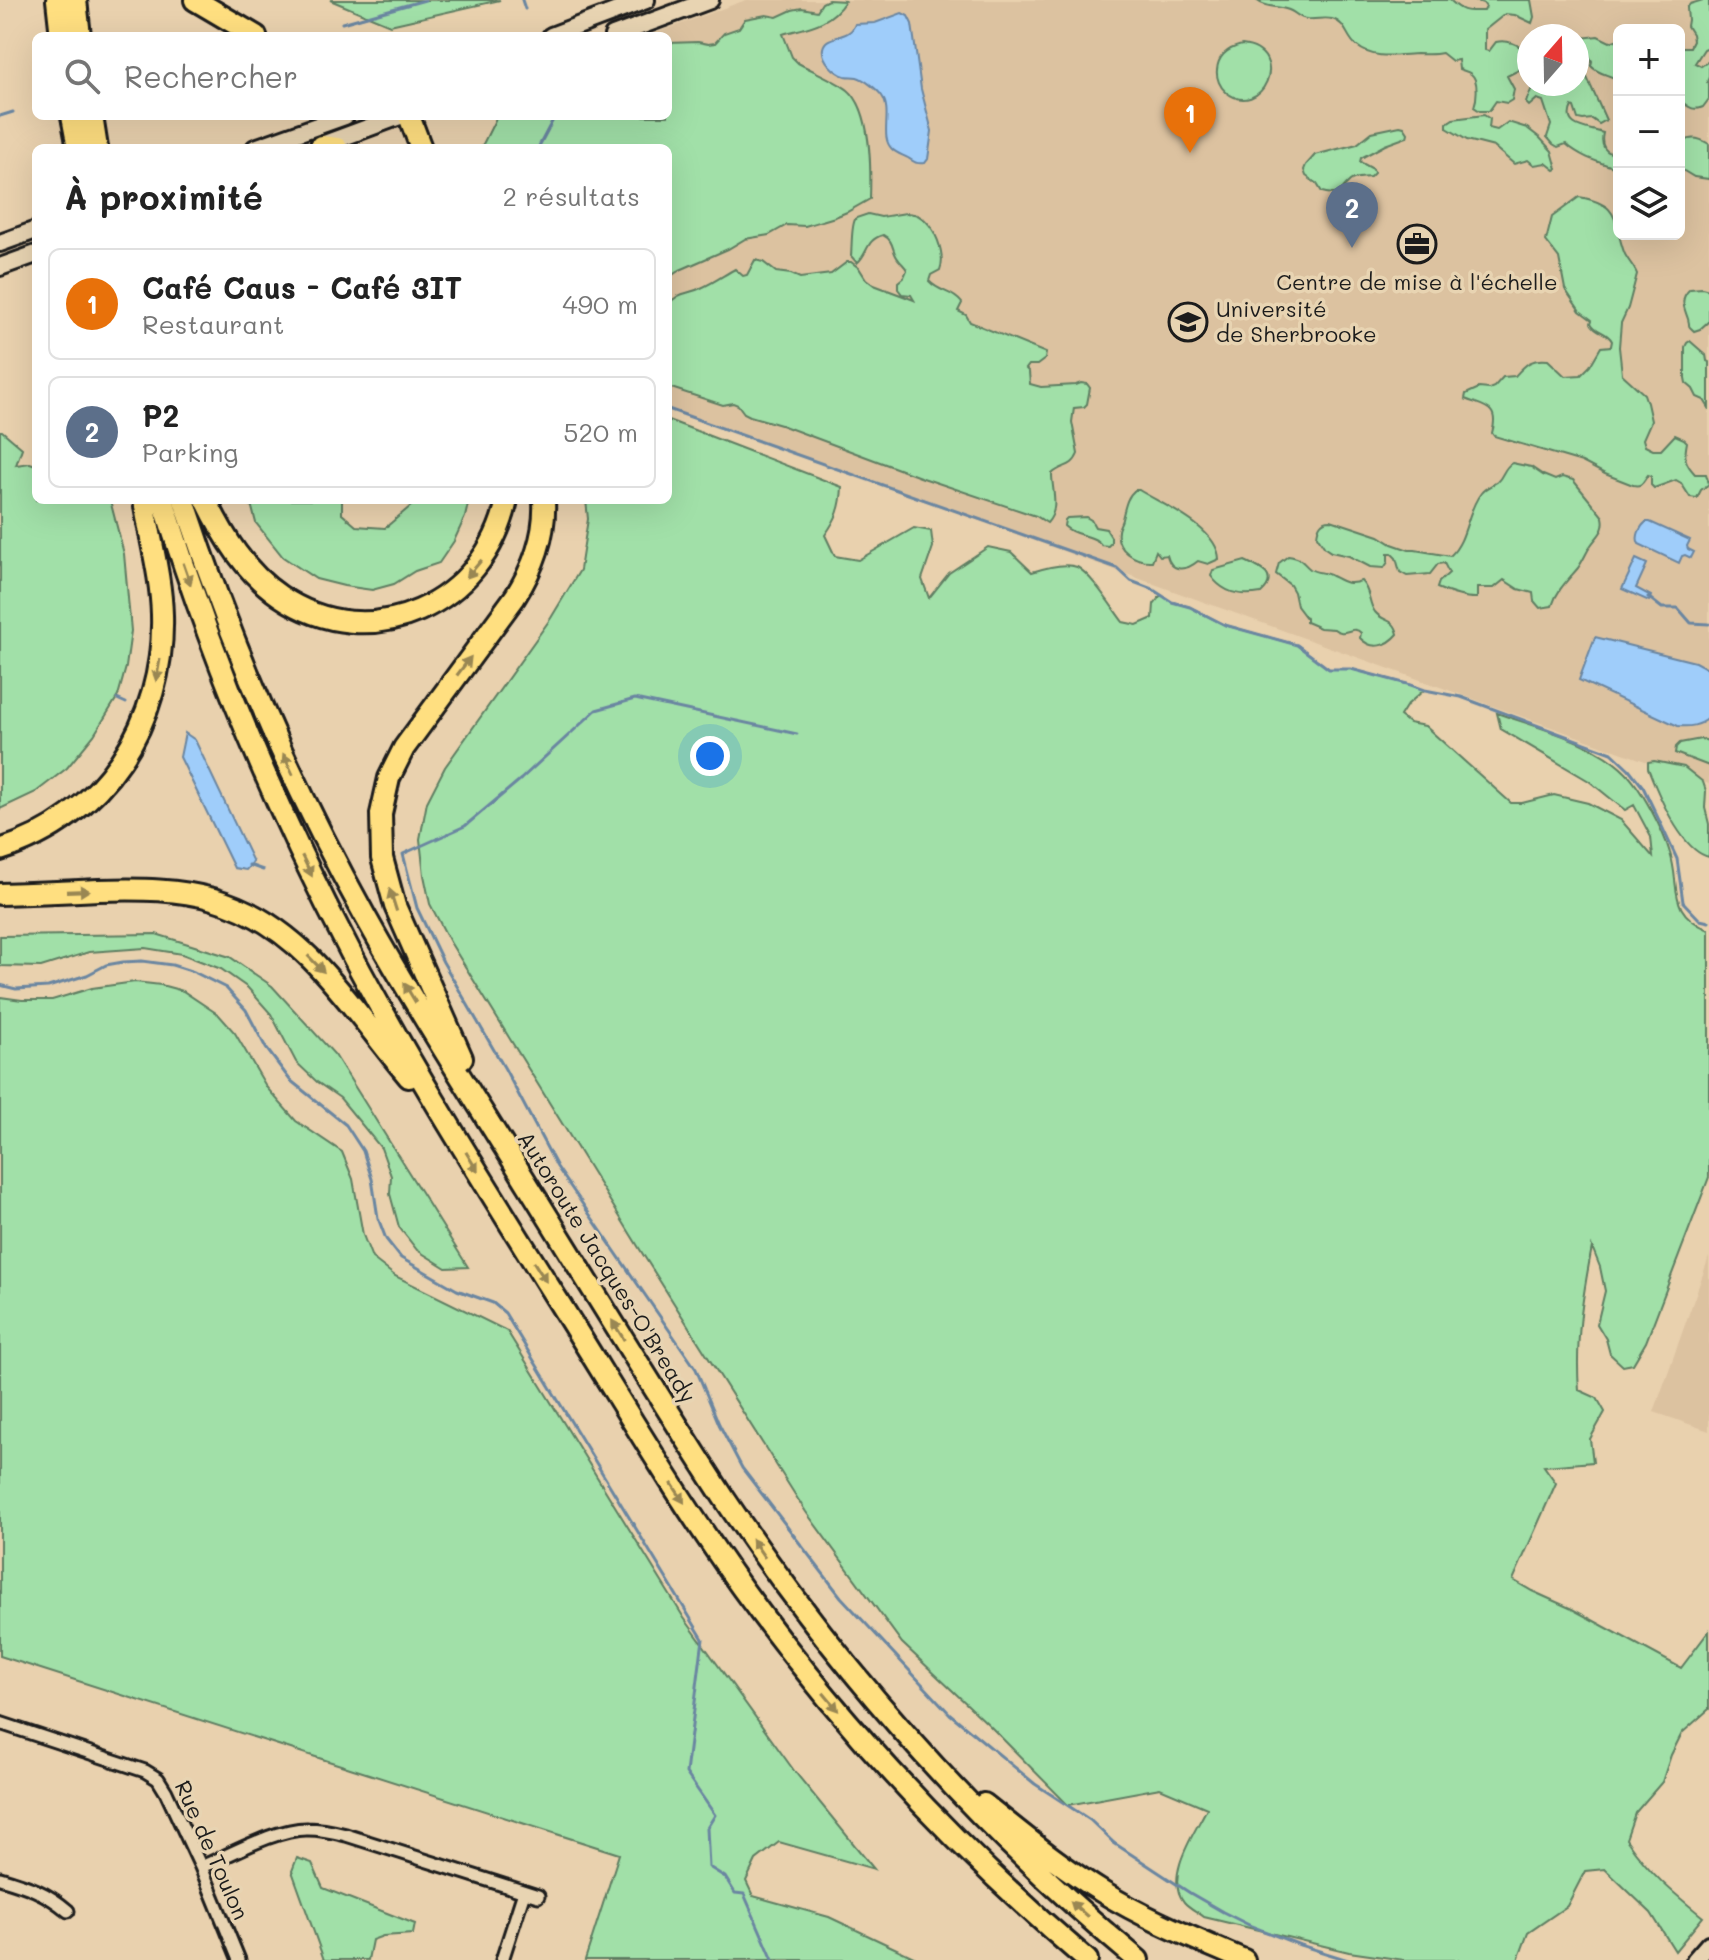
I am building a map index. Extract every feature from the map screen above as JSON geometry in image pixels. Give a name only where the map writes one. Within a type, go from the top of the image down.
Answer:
[{"type":"highway","points":[[57,0],[61,32]]},
{"type":"highway","points":[[76,0],[80,32]]},
{"type":"highway","points":[[195,0],[249,32]]},
{"type":"highway","points":[[73,120],[77,144]]},
{"type":"highway","points":[[93,120],[96,144]]},
{"type":"highway","points":[[410,120],[420,144]]},
{"type":"highway","points":[[0,850],[51,828],[89,798],[121,761],[144,720],[158,675],[162,628],[158,574],[145,504]]},
{"type":"highway","points":[[164,504],[212,644],[276,799],[351,953],[446,1119],[668,1478],[742,1588],[867,1745],[1070,1960]]},
{"type":"highway","name":"Autoroute Jacques-O'Bready","points":[[185,504],[239,653],[275,736],[342,874],[387,955],[680,1430],[761,1552],[846,1665],[930,1763],[1035,1870],[1138,1960]]},
{"type":"highway","points":[[208,504],[233,549],[272,590],[315,614],[365,622],[414,613],[437,602],[457,587],[489,550],[506,504]]},
{"type":"highway","points":[[495,1131],[398,915],[382,858],[381,814],[389,778],[404,748],[512,602],[527,577],[541,538],[544,504]]},
{"type":"highway","points":[[0,894],[171,890],[213,898],[253,914],[287,937],[317,965],[446,1119]]},
{"type":"highway","points":[[930,1763],[1053,1859],[1103,1892],[1159,1923],[1244,1960]]},
{"type":"highway","points":[[1006,1889],[1087,1960]]},
{"type":"main road","points":[[562,32],[646,0]]},
{"type":"main road","points":[[624,32],[710,0]]},
{"type":"main road","points":[[266,144],[334,120]]},
{"type":"main road","points":[[331,144],[390,120]]},
{"type":"main road","points":[[0,243],[32,231]]},
{"type":"main road","points":[[0,267],[32,255]]},
{"type":"main road","points":[[1695,1960],[1709,1944]]},
{"type":"street","name":"Rue de Toulon","points":[[0,1723],[145,1771],[158,1779],[201,1867],[239,1960]]},
{"type":"street","points":[[201,1867],[279,1834],[306,1828],[346,1835],[538,1896]]},
{"type":"street","points":[[0,1878],[39,1890],[68,1911]]},
{"type":"street","points":[[502,1960],[524,1892]]},
{"type":"shaded area","name":"Université de Sherbrooke","points":[[746,0],[1709,0],[1709,784],[672,410],[672,144],[483,144],[495,120],[672,120],[672,32],[659,32]]},
{"type":"shaded area","points":[[1709,1257],[1709,1431],[1654,1412]]},
{"type":"green space","points":[[330,0],[500,0],[390,25]]},
{"type":"green space","points":[[828,0],[845,1],[825,20],[783,34],[792,57],[798,63],[848,90],[862,111],[868,141],[870,199],[835,217],[805,226],[787,225],[769,235],[745,239],[672,275],[672,144],[483,144],[495,120],[672,120],[672,43],[715,43],[724,33],[739,28],[745,19],[766,15],[777,17],[802,8],[817,11]]},
{"type":"green space","points":[[1256,0],[1450,0],[1462,9],[1484,11],[1486,7],[1483,3],[1474,0],[1531,0],[1534,17],[1532,23],[1505,14],[1485,30],[1485,50],[1489,51],[1496,42],[1517,45],[1517,71],[1507,76],[1514,89],[1512,100],[1507,103],[1496,101],[1489,111],[1480,111],[1474,107],[1474,77],[1459,69],[1458,60],[1452,61],[1442,53],[1378,55],[1353,43],[1337,21],[1329,18],[1305,19],[1287,9],[1264,5]]},
{"type":"green space","points":[[1709,0],[1709,47],[1704,49],[1695,63],[1701,66],[1709,61],[1709,99],[1703,107],[1696,109],[1685,104],[1685,47],[1690,47],[1693,41],[1687,26],[1687,8],[1690,4]]},
{"type":"green space","points":[[1598,36],[1613,41],[1613,78],[1597,71],[1591,66],[1589,37]]},
{"type":"green space","points":[[1242,45],[1258,50],[1266,59],[1269,70],[1267,82],[1260,91],[1251,98],[1239,99],[1222,88],[1217,70],[1225,53]]},
{"type":"green space","points":[[1589,82],[1606,120],[1599,124],[1592,119],[1578,119],[1572,106],[1570,119],[1578,126],[1603,133],[1602,142],[1613,154],[1613,167],[1585,156],[1566,144],[1558,147],[1553,144],[1547,137],[1551,125],[1543,101],[1537,99],[1529,106],[1526,103],[1529,96],[1589,96]]},
{"type":"green space","points":[[1484,115],[1490,119],[1489,128],[1497,130],[1508,122],[1527,128],[1552,151],[1557,169],[1546,163],[1534,165],[1528,160],[1514,164],[1494,147],[1467,140],[1447,128],[1447,123],[1453,119]]},
{"type":"green space","points":[[1400,126],[1408,133],[1407,137],[1361,158],[1360,162],[1373,169],[1370,177],[1352,180],[1334,194],[1322,192],[1306,176],[1306,165],[1315,155],[1357,144],[1372,132]]},
{"type":"green space","points":[[1697,139],[1709,144],[1709,179],[1694,177],[1685,172],[1685,141]]},
{"type":"green space","points":[[1579,197],[1602,204],[1613,215],[1613,240],[1621,240],[1637,274],[1621,323],[1619,347],[1622,374],[1644,394],[1647,403],[1651,421],[1643,439],[1645,446],[1661,450],[1675,435],[1687,442],[1687,463],[1695,474],[1706,474],[1709,484],[1697,498],[1690,497],[1676,480],[1654,488],[1648,475],[1641,484],[1633,485],[1582,462],[1494,436],[1492,412],[1465,399],[1466,394],[1479,388],[1494,387],[1503,377],[1515,376],[1537,360],[1548,360],[1565,376],[1581,375],[1601,347],[1611,346],[1610,338],[1593,326],[1592,320],[1580,311],[1565,289],[1559,258],[1546,241],[1552,217]]},
{"type":"green space","points":[[906,213],[925,220],[934,233],[942,256],[940,270],[931,275],[929,281],[962,303],[958,311],[966,315],[970,322],[1046,353],[1045,359],[1026,369],[1030,384],[1041,387],[1081,383],[1090,388],[1087,404],[1074,408],[1072,422],[1078,454],[1073,462],[1052,474],[1054,506],[1047,523],[1036,516],[750,416],[733,403],[723,405],[672,388],[672,301],[735,269],[743,276],[747,275],[755,260],[776,272],[800,278],[831,274],[851,262],[874,285],[914,300],[911,295],[902,294],[898,289],[898,282],[907,270],[887,237],[883,235],[873,240],[857,263],[851,256],[852,230],[856,218],[868,214],[881,217]]},
{"type":"green space","points":[[1690,289],[1709,290],[1709,321],[1694,331],[1689,326],[1683,300]]},
{"type":"green space","points":[[1690,341],[1706,355],[1709,362],[1709,408],[1686,383],[1685,347]]},
{"type":"green space","points":[[672,422],[842,487],[838,512],[825,535],[835,556],[858,560],[914,528],[931,531],[933,547],[922,579],[929,598],[949,573],[988,547],[1011,552],[1032,572],[1060,565],[1077,567],[1095,584],[1123,622],[1137,625],[1153,618],[1154,604],[1161,595],[1225,625],[1297,645],[1329,669],[1351,669],[1424,690],[1400,716],[1409,723],[1425,726],[1511,803],[1554,795],[1588,803],[1621,820],[1653,857],[1651,837],[1634,805],[1625,810],[1589,781],[1501,729],[1497,713],[1565,736],[1598,752],[1625,772],[1638,788],[1667,844],[1681,907],[1695,923],[1709,930],[1709,1177],[1646,1342],[1633,1364],[1623,1366],[1610,1354],[1597,1324],[1605,1291],[1592,1247],[1579,1336],[1579,1390],[1597,1398],[1605,1412],[1590,1439],[1593,1462],[1544,1466],[1556,1483],[1513,1580],[1681,1668],[1709,1631],[1709,1709],[1682,1733],[1662,1782],[1635,1813],[1626,1839],[1643,1862],[1703,1917],[1675,1951],[1651,1913],[1605,1869],[1585,1871],[1567,1906],[1528,1933],[1518,1960],[1404,1960],[1349,1952],[1204,1917],[1184,1902],[1177,1880],[1189,1841],[1207,1808],[1160,1788],[1068,1805],[902,1643],[806,1512],[644,1256],[450,942],[430,904],[420,839],[427,802],[445,767],[551,618],[580,570],[588,519],[586,504],[672,504]]},
{"type":"green space","points":[[2,431],[22,448],[16,465],[32,464],[32,504],[111,504],[124,554],[131,631],[118,696],[94,735],[67,768],[36,792],[0,809]]},
{"type":"green space","points":[[1512,463],[1531,467],[1555,480],[1562,477],[1573,480],[1603,517],[1601,532],[1552,606],[1540,608],[1534,601],[1533,593],[1518,589],[1504,580],[1494,588],[1477,588],[1477,598],[1467,598],[1437,588],[1449,573],[1444,563],[1438,564],[1430,574],[1407,576],[1400,572],[1392,554],[1388,554],[1384,568],[1370,567],[1349,556],[1331,552],[1317,536],[1321,524],[1331,520],[1409,550],[1450,556],[1460,542],[1476,500],[1486,488],[1497,482]]},
{"type":"green space","points":[[1135,490],[1188,518],[1209,537],[1219,559],[1208,564],[1198,561],[1180,568],[1172,565],[1167,555],[1160,556],[1156,551],[1152,561],[1128,554],[1120,544],[1118,531],[1128,499]]},
{"type":"green space","points":[[251,504],[342,504],[342,514],[356,526],[385,528],[413,504],[468,504],[454,541],[439,563],[415,571],[394,584],[372,590],[316,579],[283,557],[256,523]]},
{"type":"green space","points":[[1086,517],[1095,527],[1106,529],[1111,537],[1108,546],[1064,526],[1067,518]]},
{"type":"green space","points":[[1288,556],[1299,559],[1312,570],[1345,582],[1361,581],[1375,612],[1391,622],[1398,634],[1390,642],[1375,646],[1360,638],[1358,631],[1341,632],[1306,622],[1290,585],[1276,574],[1279,563]]},
{"type":"green space","points":[[1245,561],[1268,577],[1269,582],[1261,593],[1233,592],[1211,576],[1213,570]]},
{"type":"green space","points":[[1701,739],[1709,741],[1709,766],[1675,753],[1680,743]]},
{"type":"green space","points":[[1648,762],[1684,767],[1703,782],[1709,824],[1709,857],[1689,844],[1672,820],[1648,768]]},
{"type":"green space","points":[[156,934],[230,957],[272,986],[335,1055],[468,1267],[446,1268],[417,1250],[399,1227],[390,1194],[391,1176],[381,1148],[340,1098],[296,1062],[271,1014],[248,988],[221,969],[182,954],[145,948],[89,952],[41,967],[0,966],[0,936]]},
{"type":"green space","points":[[135,982],[183,991],[219,1015],[235,1033],[267,1088],[296,1121],[342,1152],[353,1179],[363,1235],[372,1258],[395,1276],[507,1331],[684,1618],[795,1772],[874,1869],[779,1842],[756,1860],[746,1881],[753,1896],[829,1917],[920,1960],[585,1960],[619,1854],[0,1656],[0,997],[52,1000],[92,988]]},
{"type":"green space","points":[[297,1858],[312,1863],[323,1888],[415,1924],[413,1934],[372,1940],[368,1960],[324,1960],[292,1871]]},
{"type":"water","points":[[902,13],[908,16],[912,24],[921,89],[932,131],[925,163],[915,162],[892,149],[886,138],[886,109],[882,96],[863,80],[837,72],[823,53],[828,40],[848,33],[855,24],[875,23]]},
{"type":"water","points":[[1646,522],[1690,540],[1688,549],[1694,552],[1691,558],[1682,556],[1679,563],[1639,544],[1639,532]]},
{"type":"water","points":[[1636,559],[1647,564],[1636,588],[1651,596],[1649,601],[1622,589]]},
{"type":"water","points":[[1595,637],[1695,662],[1708,669],[1709,718],[1702,723],[1678,726],[1579,680]]},
{"type":"water","points":[[185,733],[195,740],[253,862],[246,870],[234,868],[180,757]]},
{"type":"waterway","points":[[342,23],[425,0]]},
{"type":"waterway","points":[[522,0],[525,9]]},
{"type":"waterway","points":[[0,116],[13,112]]},
{"type":"waterway","points":[[540,144],[553,120]]},
{"type":"waterway","points":[[672,410],[1117,568],[1131,581],[1225,625],[1297,645],[1329,669],[1351,669],[1461,697],[1612,753],[1643,787],[1657,816],[1677,859],[1683,902],[1700,920],[1709,922]]},
{"type":"waterway","points":[[1648,597],[1662,608],[1678,608],[1691,623],[1709,624]]},
{"type":"waterway","points":[[117,699],[126,703]]},
{"type":"waterway","points":[[797,734],[635,699],[596,710],[465,826],[403,854],[417,908],[443,962],[557,1167],[696,1369],[742,1468],[841,1597],[950,1714],[1035,1784],[1090,1820],[1114,1843],[1223,1912],[1300,1945],[1348,1960]]},
{"type":"waterway","points":[[249,865],[263,870]]},
{"type":"waterway","points":[[0,985],[16,989],[48,987],[87,975],[106,965],[142,961],[194,972],[226,988],[246,1010],[266,1048],[290,1080],[346,1125],[363,1151],[372,1179],[378,1218],[386,1239],[401,1258],[457,1290],[493,1303],[505,1313],[703,1639],[686,1773],[715,1815],[707,1828],[709,1867],[725,1877],[735,1893],[744,1894],[773,1960]]},
{"type":"place","name":"Café Caus - Café 3IT","points":[[1190,153]]},
{"type":"place","name":"Centre de mise à l'échelle","points":[[1417,244]]},
{"type":"place","name":"P2","points":[[1352,248]]},
{"type":"place","name":"Université de Sherbrooke","points":[[1188,322]]}]
